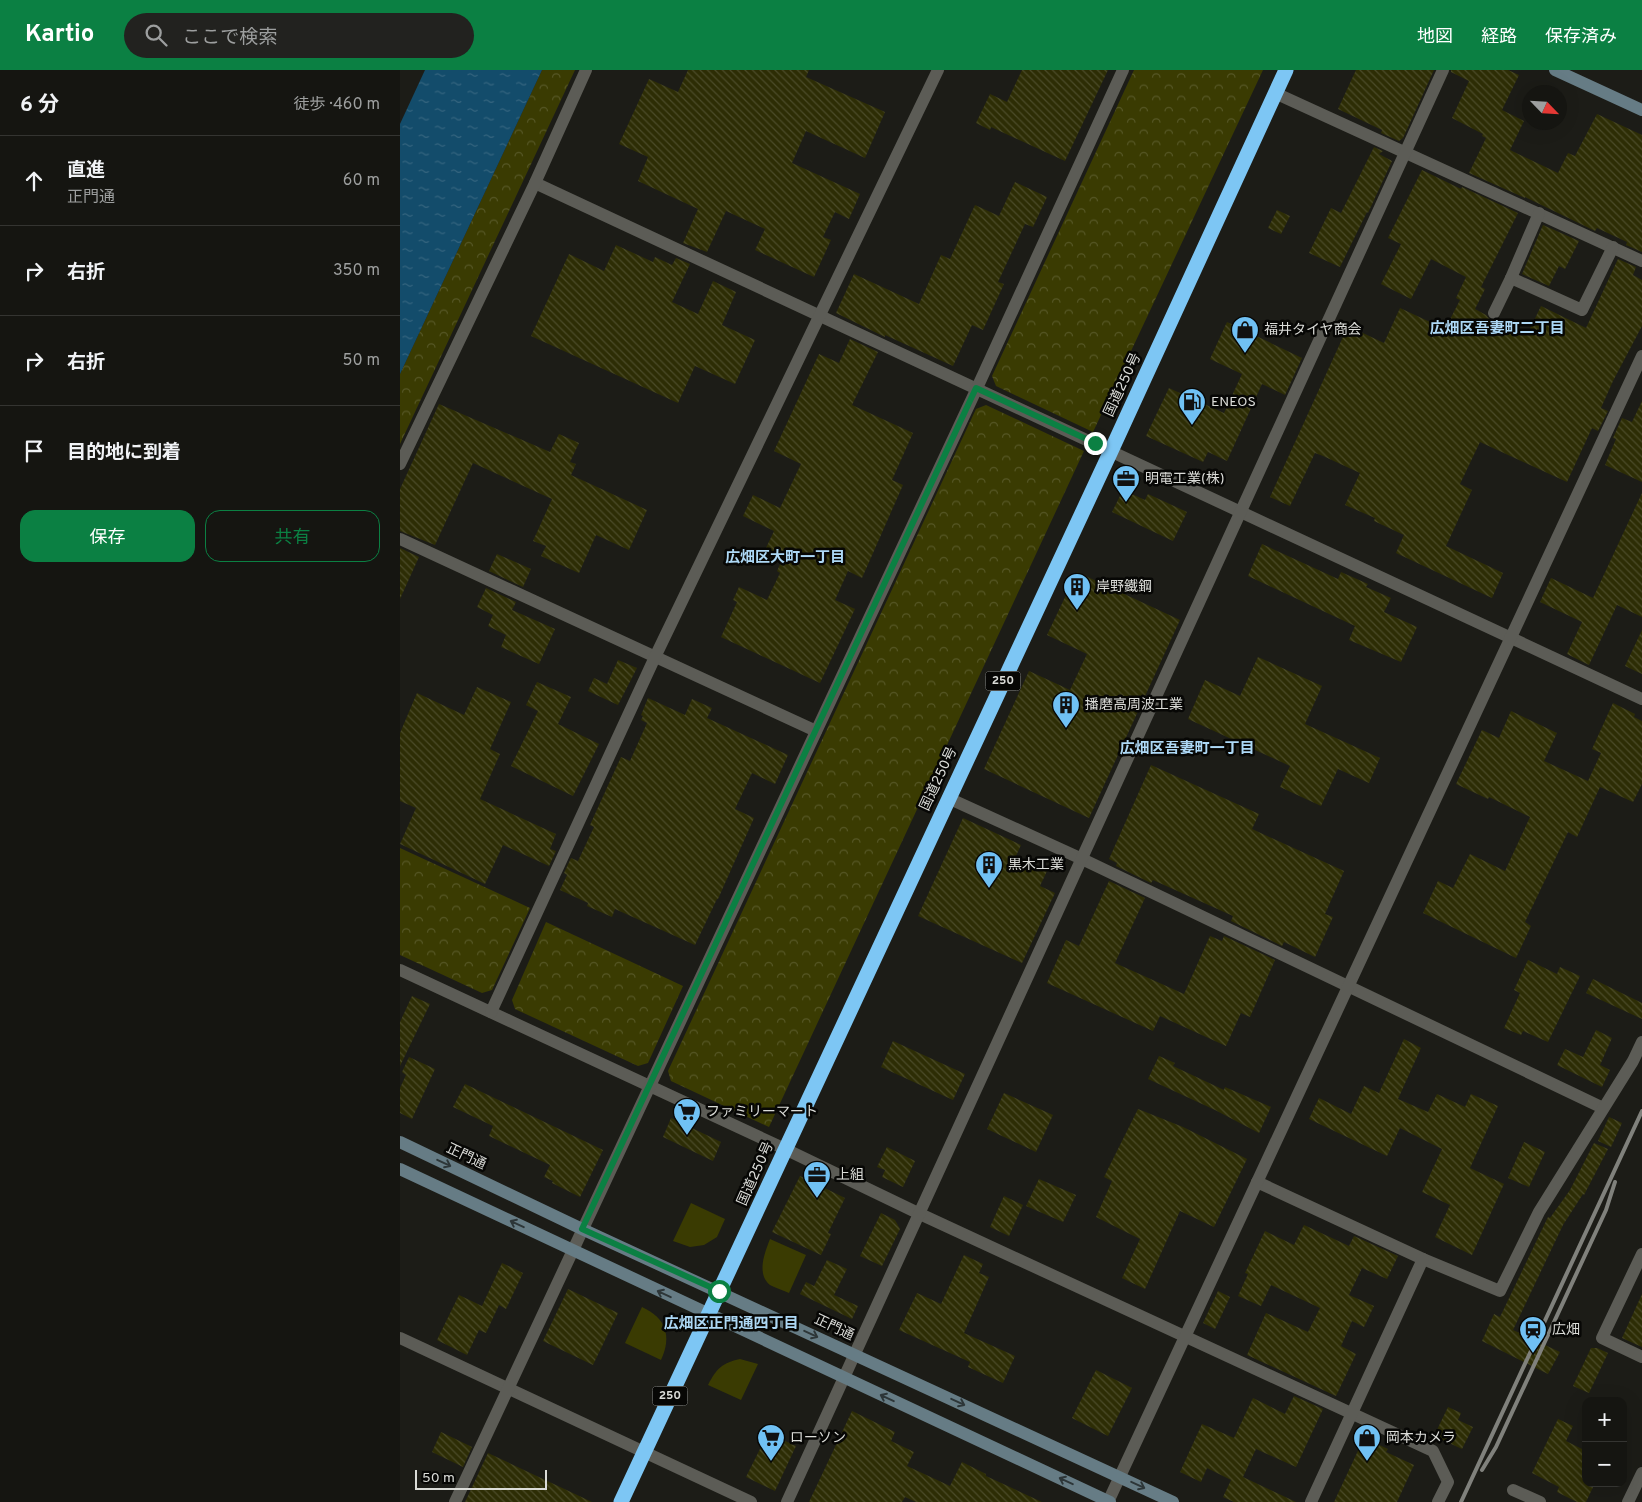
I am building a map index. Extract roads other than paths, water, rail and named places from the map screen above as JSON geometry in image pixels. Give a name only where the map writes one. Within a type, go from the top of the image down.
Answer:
[{"type":"highway","name":"国道250号","points":[[621,1502],[1111,451],[1286,70]]},
{"type":"street","points":[[400,464],[586,70]]},
{"type":"street","points":[[491,1012],[655,657],[818,315],[938,70]]},
{"type":"street","points":[[455,1502],[976,388],[1122,70]]},
{"type":"street","points":[[787,1502],[1443,70]]},
{"type":"street","points":[[1555,70],[1642,110]]},
{"type":"street","points":[[1275,93],[1642,261]]},
{"type":"street","points":[[534,183],[1642,699]]},
{"type":"street","points":[[1494,313],[1539,213]]},
{"type":"street","points":[[1511,278],[1582,310],[1613,247]]},
{"type":"street","points":[[400,1169],[1109,1502],[1642,356]]},
{"type":"street","points":[[400,539],[816,731]]},
{"type":"street","points":[[948,798],[1082,859],[1603,1108]]},
{"type":"street","points":[[400,970],[920,1214],[1434,1451],[1448,1482],[1438,1502]]},
{"type":"street","points":[[1257,1182],[1423,1259],[1500,1291],[1539,1212],[1633,1061],[1642,1042]]},
{"type":"street","name":"正門通","points":[[400,1142],[582,1229],[1173,1502]]},
{"type":"street","points":[[1642,1254],[1602,1338],[1642,1357]]},
{"type":"street","points":[[1311,1502],[1423,1259]]},
{"type":"street","points":[[400,1338],[751,1502]]},
{"type":"street","points":[[1628,1502],[1642,1473]]},
{"type":"street","points":[[1513,1490],[1540,1502]]},
{"type":"water","points":[[425,70],[542,70],[400,374],[400,124]]},
{"type":"railway","points":[[1461,1502],[1642,1111]]},
{"type":"railway","points":[[1482,1470],[1496,1447],[1606,1210],[1615,1182]]},
{"type":"place","name":"福井タイヤ商会","points":[[1245,354]]},
{"type":"place","name":"ENEOS","points":[[1192,426]]},
{"type":"place","name":"明電工業(株)","points":[[1126,503]]},
{"type":"place","name":"岸野鐵鋼","points":[[1077,611]]},
{"type":"place","name":"播磨高周波工業","points":[[1066,729]]},
{"type":"place","name":"黒木工業","points":[[989,889]]},
{"type":"place","name":"ファミリーマート","points":[[687,1136]]},
{"type":"place","name":"上組","points":[[817,1199]]},
{"type":"place","name":"広畑","points":[[1533,1354]]},
{"type":"place","name":"ローソン","points":[[771,1462]]},
{"type":"place","name":"岡本カメラ","points":[[1367,1462]]},
{"type":"district","name":"広畑区吾妻町二丁目","points":[[1497,329]]},
{"type":"district","name":"広畑区大町一丁目","points":[[785,558]]},
{"type":"district","name":"広畑区吾妻町一丁目","points":[[1187,749]]},
{"type":"district","name":"広畑区正門通四丁目","points":[[731,1324]]}]
